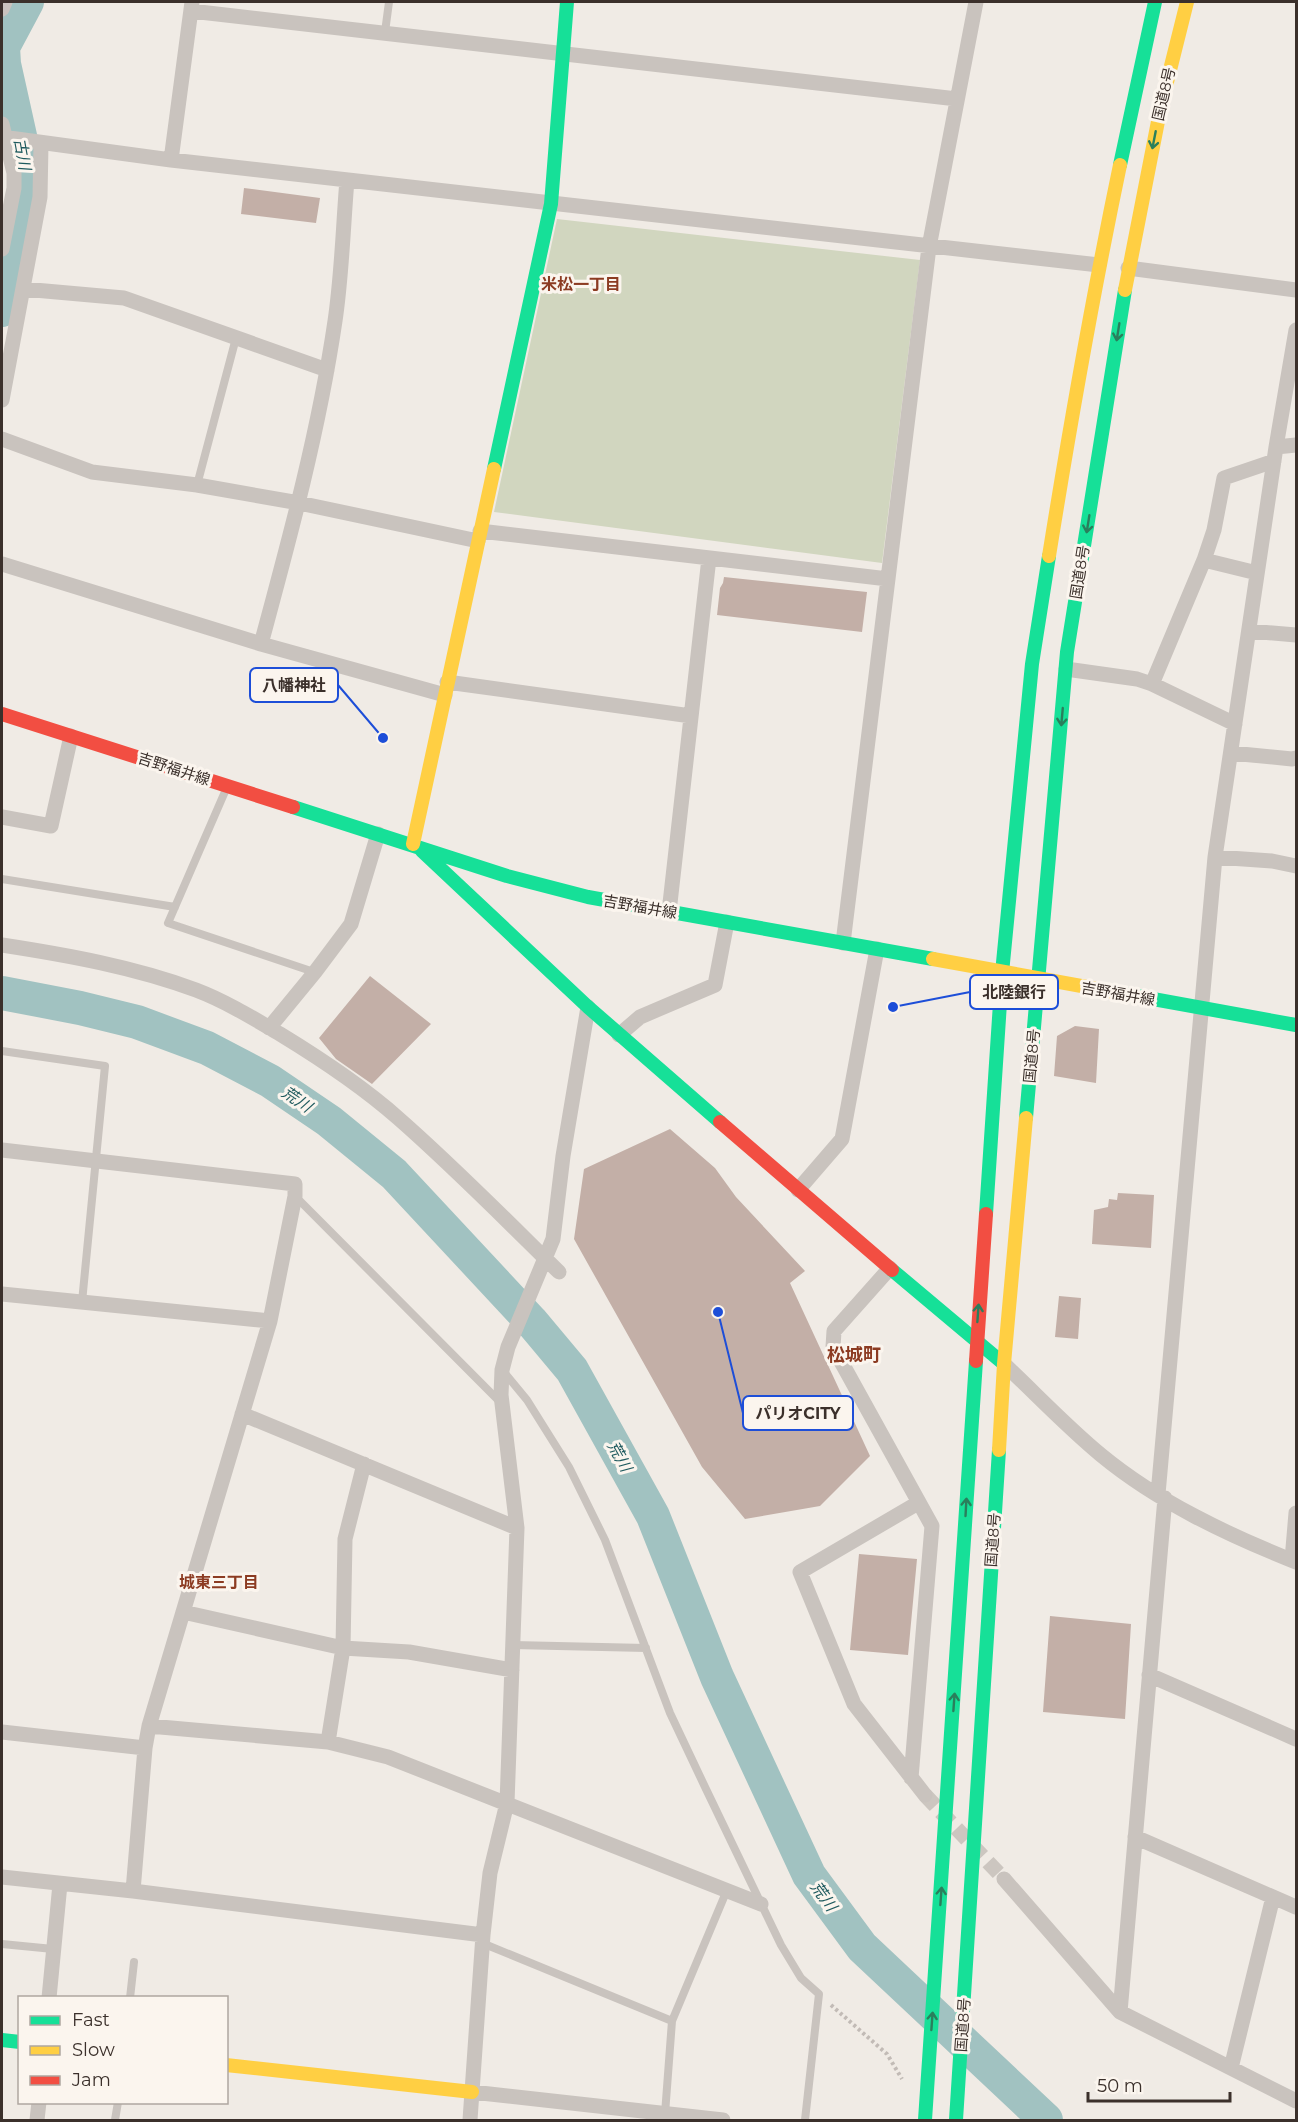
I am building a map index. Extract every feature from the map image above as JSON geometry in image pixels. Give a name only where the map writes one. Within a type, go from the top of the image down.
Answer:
[{"type":"main road","points":[[567,2],[551,204],[446,689],[415,845],[619,1035],[1004,1364]]},
{"type":"main road","name":"国道8号","points":[[925,2121],[1002,973],[1032,664],[1068,437],[1099,265],[1155,2]]},
{"type":"main road","name":"国道8号","points":[[956,2121],[1004,1364],[1066,669],[1128,268],[1161,106],[1187,2]]},
{"type":"main road","name":"吉野福井線","points":[[2,714],[507,876],[588,897],[1296,1025]]},
{"type":"main road","points":[[2,2040],[18,2042]]},
{"type":"main road","points":[[228,2065],[472,2092]]},
{"type":"street","points":[[2,9],[5,2]]},
{"type":"street","points":[[843,942],[930,247],[976,2]]},
{"type":"street","points":[[171,160],[191,6],[385,32],[957,99]]},
{"type":"street","points":[[3,133],[42,144],[171,160],[1099,265]]},
{"type":"street","points":[[2,249],[14,188],[14,173],[3,133]]},
{"type":"street","points":[[2,400],[40,196],[42,144]]},
{"type":"street","points":[[261,644],[299,503],[327,370],[336,318],[347,180]]},
{"type":"street","points":[[1128,268],[1296,290]]},
{"type":"street","points":[[22,290],[124,298],[327,370]]},
{"type":"street","points":[[1120,2012],[1215,857],[1275,454],[1296,330]]},
{"type":"street","points":[[2,439],[92,472],[197,485],[479,536],[709,558],[888,579]]},
{"type":"street","points":[[1152,684],[1204,560],[1214,530],[1224,478],[1296,445]]},
{"type":"street","points":[[669,912],[709,558]]},
{"type":"street","points":[[1204,560],[1257,573]]},
{"type":"street","points":[[2,564],[261,644],[446,689],[691,716]]},
{"type":"street","points":[[1249,631],[1296,634]]},
{"type":"street","points":[[1066,669],[1137,679],[1235,724]]},
{"type":"street","points":[[2,817],[51,826],[71,736]]},
{"type":"street","points":[[1231,753],[1296,758]]},
{"type":"street","points":[[269,1028],[351,924],[378,834]]},
{"type":"street","points":[[1215,857],[1272,861],[1296,866]]},
{"type":"street","points":[[619,1035],[640,1017],[715,985],[727,922]]},
{"type":"street","points":[[2,945],[46,952],[151,975],[198,991],[269,1028],[336,1070],[398,1118],[542,1262],[558,1272]]},
{"type":"street","points":[[798,1190],[842,1140],[877,949]]},
{"type":"street","points":[[470,2121],[482,1939],[490,1873],[507,1803],[517,1528],[502,1405],[502,1370],[508,1347],[553,1239],[563,1156],[588,1007]]},
{"type":"street","points":[[2,1150],[295,1184],[295,1196],[270,1321],[149,1726],[145,1748],[133,1891]]},
{"type":"street","points":[[890,1268],[834,1331],[833,1347],[932,1526],[911,1778]]},
{"type":"street","points":[[2,1294],[270,1321]]},
{"type":"street","points":[[1004,1364],[1100,1455],[1191,1514],[1294,1561],[1296,1513]]},
{"type":"street","points":[[242,1414],[517,1528]]},
{"type":"street","points":[[328,1742],[343,1648],[345,1539],[364,1464]]},
{"type":"street","points":[[918,1503],[800,1572],[854,1704],[925,1795]]},
{"type":"street","points":[[183,1612],[343,1648],[409,1653],[512,1670]]},
{"type":"street","points":[[1149,1675],[1296,1739]]},
{"type":"street","points":[[149,1726],[328,1742],[388,1756],[760,1904]]},
{"type":"street","points":[[2,1732],[145,1748]]},
{"type":"street","points":[[1135,1837],[1296,1907]]},
{"type":"street","points":[[2,1877],[133,1891],[482,1939]]},
{"type":"street","points":[[1004,1879],[1120,2012],[1296,2101]]},
{"type":"street","points":[[49,1996],[60,1884]]},
{"type":"street","points":[[1231,2068],[1273,1897]]},
{"type":"street","points":[[472,2092],[723,2121]]},
{"type":"street","points":[[37,2121],[39,2104]]},
{"type":"lane","points":[[385,32],[389,2]]},
{"type":"lane","points":[[197,485],[236,338]]},
{"type":"lane","points":[[227,786],[168,923],[315,972]]},
{"type":"lane","points":[[2,879],[175,907]]},
{"type":"lane","points":[[2,1051],[105,1066],[82,1302]]},
{"type":"lane","points":[[295,1196],[502,1405]]},
{"type":"lane","points":[[502,1370],[526,1400],[568,1467],[605,1540],[670,1713],[760,1904],[801,1978],[819,1994],[805,2121]]},
{"type":"lane","points":[[513,1645],[646,1648]]},
{"type":"lane","points":[[664,2114],[672,2021],[727,1890]]},
{"type":"lane","points":[[482,1939],[672,2021]]},
{"type":"lane","points":[[2,1944],[53,1949]]},
{"type":"lane","points":[[129,1996],[134,1962]]},
{"type":"lane","points":[[116,2121],[117,2104]]},
{"type":"path","points":[[819,1994],[887,2055],[898,2069],[902,2079]]},
{"type":"green space","points":[[557,219],[920,260],[882,563],[494,512]]},
{"type":"building","points":[[244,188],[320,198],[316,223],[241,214]]},
{"type":"building","points":[[724,577],[867,592],[862,632],[717,615],[720,588]]},
{"type":"building","points":[[370,976],[431,1024],[372,1084],[336,1059],[319,1038]]},
{"type":"building","points":[[1075,1026],[1099,1029],[1096,1083],[1054,1076],[1057,1036]]},
{"type":"building","points":[[670,1129],[715,1168],[736,1197],[805,1271],[790,1283],[870,1456],[820,1506],[745,1519],[702,1467],[574,1239],[584,1169]]},
{"type":"building","points":[[1118,1193],[1154,1195],[1151,1248],[1092,1244],[1094,1210],[1108,1207],[1109,1199],[1117,1200]]},
{"type":"building","points":[[1059,1296],[1081,1298],[1078,1339],[1055,1337]]},
{"type":"building","points":[[859,1554],[917,1559],[908,1655],[850,1650]]},
{"type":"building","points":[[1050,1616],[1131,1624],[1125,1719],[1043,1712]]},
{"type":"waterway","name":"古川","points":[[2,310],[28,184],[26,163],[4,64],[3,47],[27,2]]},
{"type":"waterway","name":"荒川","points":[[2,993],[137,1022],[207,1048],[270,1081],[329,1121],[394,1174],[531,1321],[572,1370],[653,1516],[717,1677],[809,1875],[862,1947],[1046,2120]]},
{"type":"tunnel","points":[[925,1795],[1004,1879]]},
{"type":"traffic: fast","points":[[494,469],[551,204],[567,2]]},
{"type":"traffic: fast","points":[[1120,165],[1155,2]]},
{"type":"traffic: fast","points":[[1026,1118],[1067,652],[1125,290]]},
{"type":"traffic: fast","points":[[986,1214],[1002,973],[1032,664],[1049,556]]},
{"type":"traffic: fast","points":[[293,807],[507,876],[588,897],[933,959]]},
{"type":"traffic: fast","points":[[422,851],[588,1007],[720,1122]]},
{"type":"traffic: fast","points":[[1120,993],[1296,1025]]},
{"type":"traffic: fast","points":[[892,1270],[1004,1364]]},
{"type":"traffic: fast","points":[[925,2120],[976,1361]]},
{"type":"traffic: fast","points":[[956,2120],[999,1450]]},
{"type":"traffic: fast","points":[[2,2040],[18,2042]]},
{"type":"traffic: slow","points":[[1125,290],[1161,106],[1187,2]]},
{"type":"traffic: slow","points":[[1049,556],[1082,360],[1120,165]]},
{"type":"traffic: slow","points":[[413,844],[494,469]]},
{"type":"traffic: slow","points":[[933,959],[1120,993]]},
{"type":"traffic: slow","points":[[999,1450],[1004,1364],[1026,1118]]},
{"type":"traffic: slow","points":[[228,2065],[472,2092]]},
{"type":"traffic: jam","points":[[2,714],[293,807]]},
{"type":"traffic: jam","points":[[720,1122],[892,1270]]},
{"type":"traffic: jam","points":[[976,1361],[986,1214]]},
{"type":"place","name":"八幡神社","points":[[383,738]]},
{"type":"place","name":"北陸銀行","points":[[893,1007]]},
{"type":"place","name":"パリオCITY","points":[[718,1312]]},
{"type":"district","name":"米松一丁目","points":[[581,284]]},
{"type":"district","name":"松城町","points":[[854,1355]]},
{"type":"district","name":"城東三丁目","points":[[219,1582]]}]
